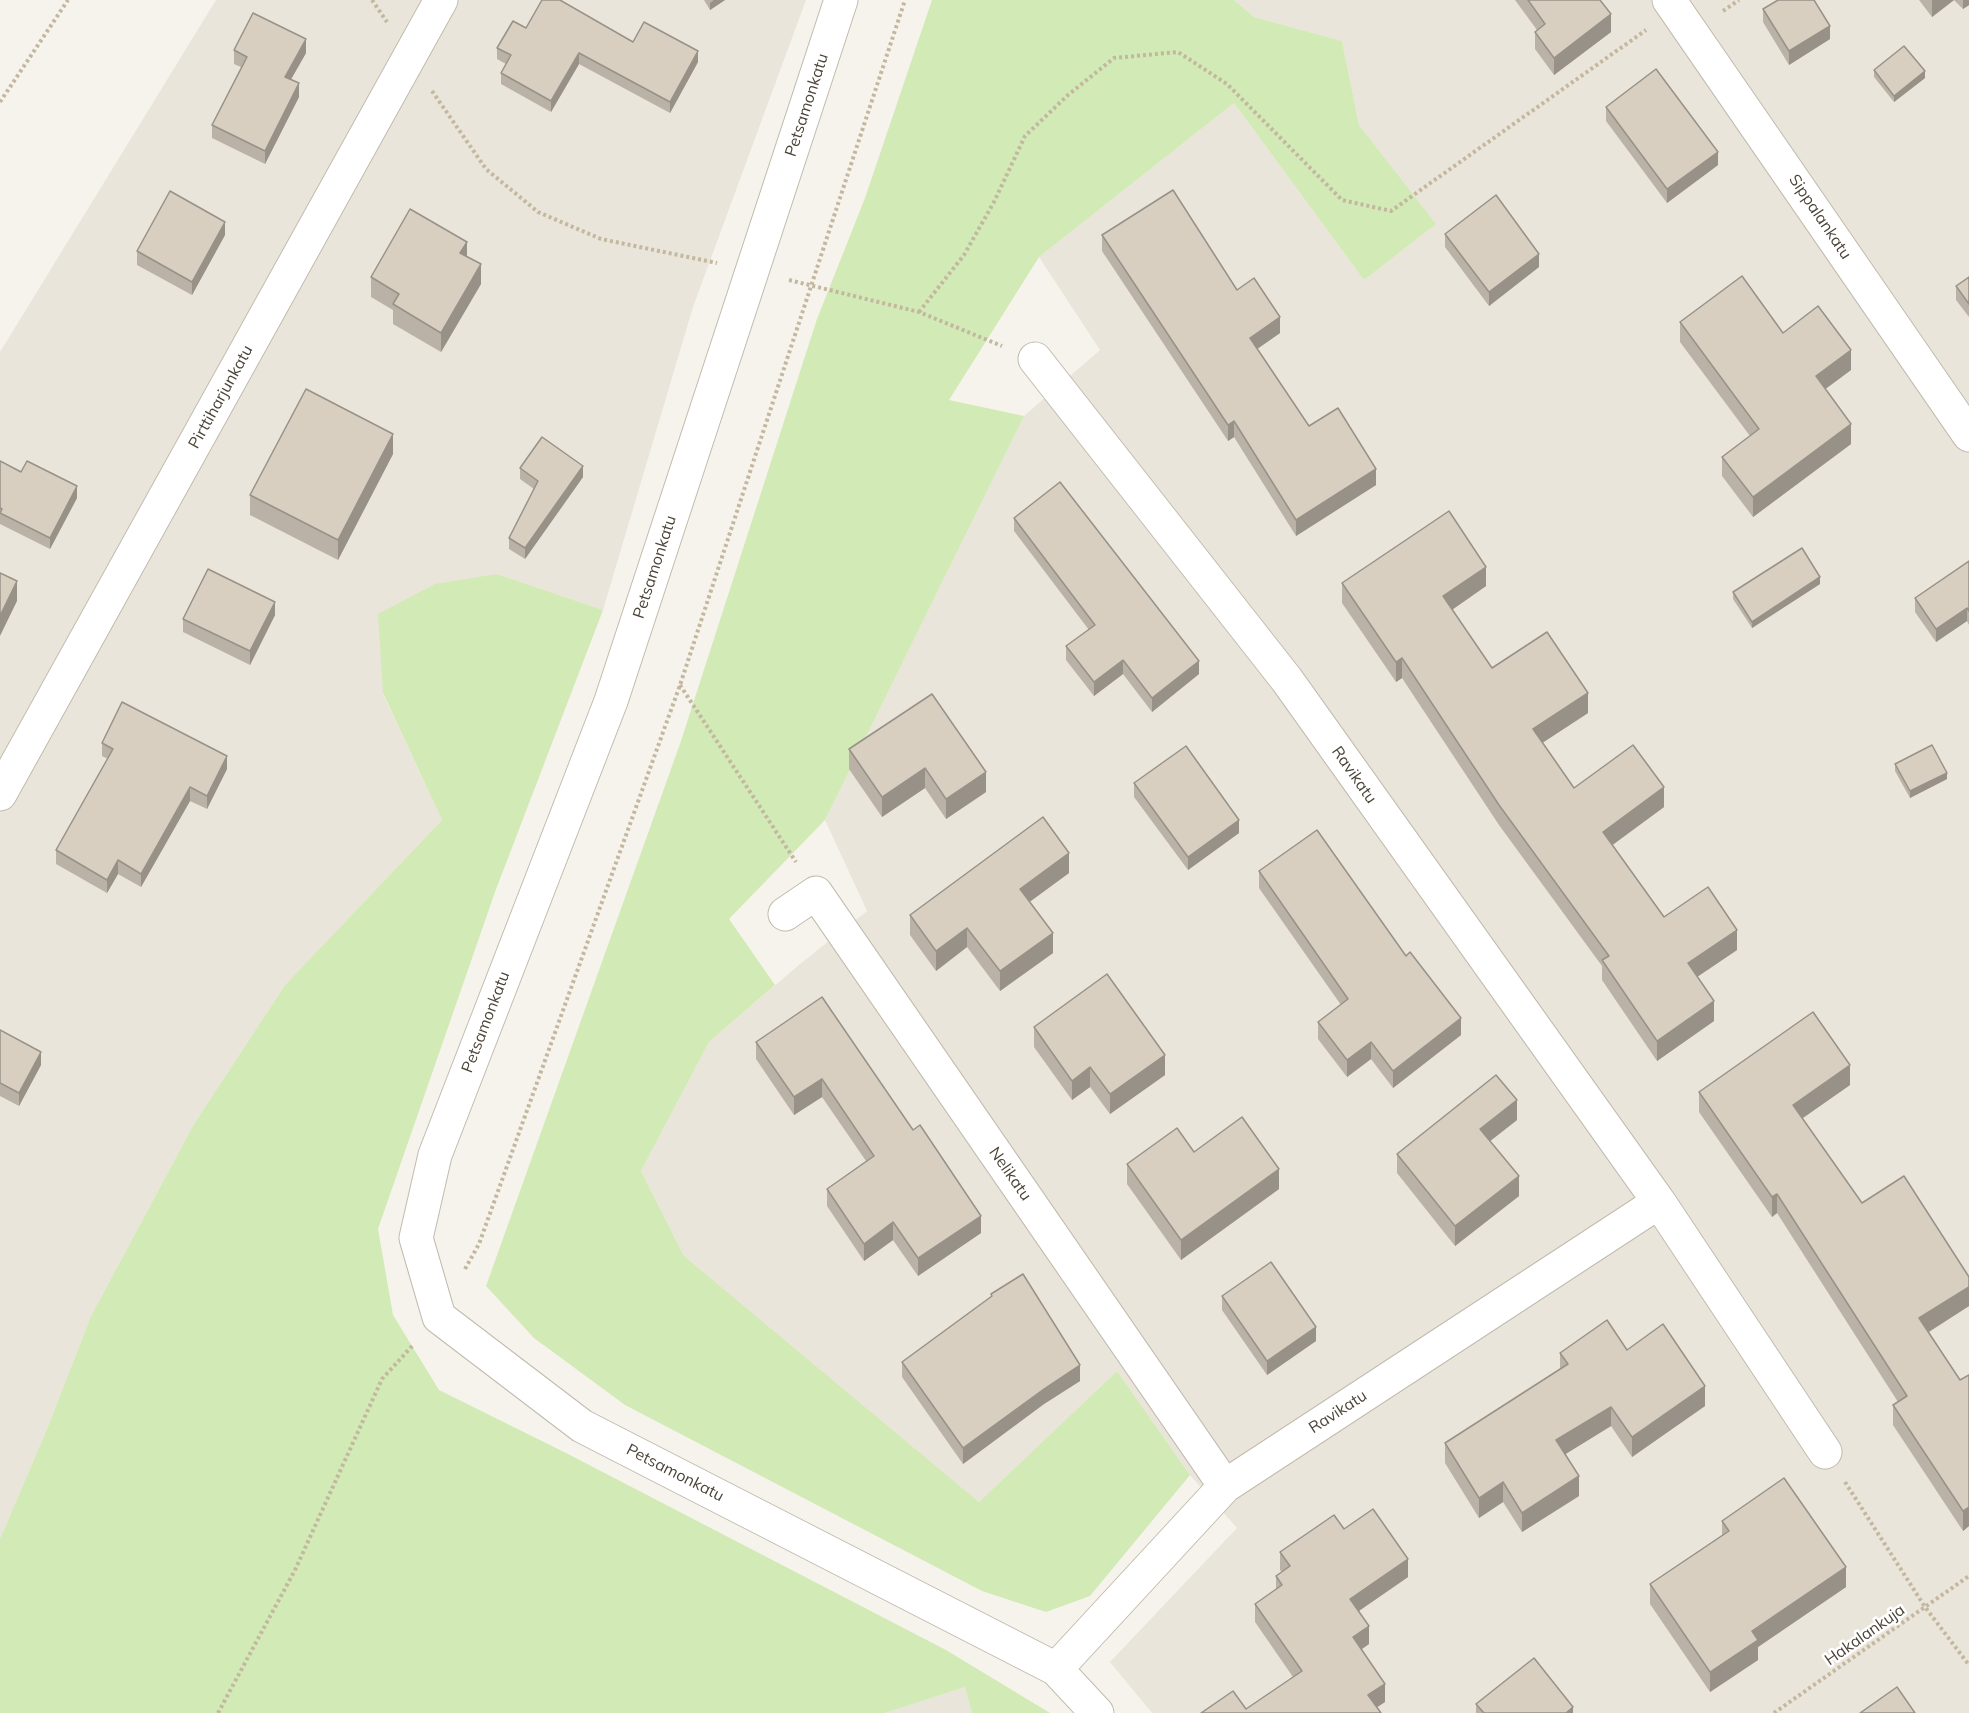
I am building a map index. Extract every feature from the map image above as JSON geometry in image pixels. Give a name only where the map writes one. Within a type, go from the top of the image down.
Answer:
[{"type":"street","name":"Pirttiharjunkatu","points":[[0,794],[441,0]]},
{"type":"street","name":"Petsamonkatu","points":[[841,0],[611,701],[435,1155],[416,1238],[439,1317],[582,1426],[1056,1669],[1097,1713]]},
{"type":"street","name":"Sippalankatu","points":[[1677,3],[1969,435]]},
{"type":"street","name":"Ravikatu","points":[[1035,359],[1287,680],[1659,1203],[1825,1452]]},
{"type":"street","points":[[785,914],[816,893]]},
{"type":"street","name":"Nelikatu","points":[[816,893],[1225,1486]]},
{"type":"street","name":"Ravikatu","points":[[1056,1669],[1225,1486],[1659,1203]]},
{"type":"path","points":[[0,102],[68,0]]},
{"type":"path","points":[[372,0],[486,169],[538,212],[601,239],[754,270]]},
{"type":"path","points":[[218,1713],[295,1570],[382,1379],[439,1317],[479,1244],[680,685],[906,0]]},
{"type":"path","points":[[919,312],[964,255],[994,202],[1025,136],[1068,95],[1114,58],[1178,52],[1227,84],[1342,200],[1391,211],[1677,3]]},
{"type":"path","points":[[811,285],[919,312],[1035,359]]},
{"type":"path","points":[[680,685],[816,893]]},
{"type":"path","points":[[1825,1452],[1925,1607],[1969,1665]]},
{"type":"path","name":"Hakalankuja","points":[[1773,1713],[1969,1576]]},
{"type":"shaded area","points":[[216,0],[806,0],[693,307],[603,610],[497,574],[383,694],[442,820],[285,985],[194,1124],[91,1316],[47,1429],[0,1539],[0,352]]},
{"type":"shaded area","points":[[1234,0],[1969,0],[1969,1713],[1152,1713],[1110,1662],[1237,1528],[1190,1475],[1117,1371],[979,1502],[684,1256],[641,1171],[709,1042],[800,964],[867,911],[825,820],[1024,416],[1100,350],[1039,257],[1234,103],[1364,280],[1436,224],[1359,125],[1342,41],[1254,17]]},
{"type":"shaded area","points":[[965,1687],[972,1713],[885,1713]]},
{"type":"green space","points":[[932,0],[1234,0],[1254,17],[1342,41],[1359,125],[1436,224],[1364,280],[1234,103],[1039,257],[949,400],[1024,416],[825,820],[729,919],[775,985],[709,1042],[641,1171],[684,1256],[979,1502],[1117,1371],[1190,1475],[1090,1596],[1046,1612],[982,1591],[625,1405],[534,1338],[486,1286],[681,741],[817,319],[865,198]]},
{"type":"green space","points":[[497,574],[603,610],[495,892],[378,1229],[393,1315],[439,1390],[568,1454],[946,1650],[1050,1713],[972,1713],[965,1687],[885,1713],[0,1713],[0,1539],[47,1429],[91,1316],[194,1124],[285,985],[442,820],[383,693],[378,614],[435,584]]},
{"type":"building","points":[[542,0],[560,0],[633,42],[644,22],[698,51],[670,102],[579,53],[551,101],[501,73],[511,55],[497,48],[513,21],[526,28]]},
{"type":"building","points":[[1528,0],[1600,0],[1611,14],[1554,58],[1535,32],[1545,24]]},
{"type":"building","points":[[1778,0],[1814,0],[1830,26],[1789,51],[1763,9]]},
{"type":"building","points":[[253,13],[306,39],[285,77],[299,83],[265,151],[212,125],[247,57],[234,50]]},
{"type":"building","points":[[1904,46],[1925,71],[1894,96],[1874,70]]},
{"type":"building","points":[[1656,69],[1718,152],[1667,189],[1606,107]]},
{"type":"building","points":[[1173,190],[1237,290],[1254,278],[1280,317],[1250,338],[1309,426],[1338,408],[1376,469],[1296,520],[1234,421],[1228,425],[1102,235]]},
{"type":"building","points":[[170,191],[225,222],[192,282],[137,251]]},
{"type":"building","points":[[1496,195],[1539,254],[1489,292],[1445,234]]},
{"type":"building","points":[[410,209],[467,242],[460,253],[481,264],[441,333],[393,304],[399,294],[371,277]]},
{"type":"building","points":[[1742,276],[1783,333],[1818,306],[1851,350],[1816,376],[1851,424],[1753,497],[1722,457],[1759,429],[1680,322]]},
{"type":"building","points":[[1969,277],[1969,304],[1956,286]]},
{"type":"building","points":[[306,389],[393,434],[338,540],[250,495]]},
{"type":"building","points":[[542,437],[583,466],[525,548],[509,538],[538,481],[520,468]]},
{"type":"building","points":[[0,461],[21,472],[27,461],[77,486],[50,538],[0,513],[2,509],[0,508]]},
{"type":"building","points":[[1060,482],[1199,661],[1152,698],[1123,660],[1094,682],[1066,646],[1095,625],[1014,518]]},
{"type":"building","points":[[1449,511],[1486,567],[1443,596],[1492,668],[1547,632],[1588,693],[1533,729],[1574,788],[1633,745],[1664,787],[1603,832],[1664,917],[1708,887],[1737,930],[1688,963],[1714,1001],[1657,1041],[1602,960],[1609,956],[1499,805],[1402,658],[1396,662],[1342,583]]},
{"type":"building","points":[[1802,548],[1820,577],[1752,622],[1733,592]]},
{"type":"building","points":[[1969,561],[1969,611],[1967,608],[1936,629],[1915,598]]},
{"type":"building","points":[[208,569],[275,602],[250,651],[183,619]]},
{"type":"building","points":[[0,573],[17,581],[0,616]]},
{"type":"building","points":[[932,694],[986,772],[946,799],[925,768],[882,797],[849,749]]},
{"type":"building","points":[[122,702],[227,756],[207,796],[190,787],[141,874],[118,860],[107,880],[56,850],[113,749],[102,743]]},
{"type":"building","points":[[1932,745],[1947,773],[1910,791],[1895,764]]},
{"type":"building","points":[[1186,746],[1239,820],[1188,857],[1134,783]]},
{"type":"building","points":[[1043,817],[1069,853],[1020,889],[1053,933],[1000,971],[967,928],[936,951],[910,915]]},
{"type":"building","points":[[1317,830],[1406,956],[1410,952],[1461,1018],[1393,1071],[1371,1042],[1347,1060],[1318,1022],[1348,999],[1259,871]]},
{"type":"building","points":[[1107,974],[1165,1055],[1110,1094],[1090,1067],[1072,1081],[1034,1027]]},
{"type":"building","points":[[822,997],[913,1130],[920,1125],[981,1216],[918,1258],[893,1222],[864,1244],[827,1189],[874,1156],[822,1079],[794,1097],[756,1042]]},
{"type":"building","points":[[1813,1012],[1850,1065],[1793,1105],[1862,1203],[1904,1176],[1969,1277],[1969,1287],[1919,1318],[1960,1380],[1969,1375],[1969,1507],[1963,1511],[1893,1405],[1907,1396],[1777,1194],[1772,1197],[1699,1092]]},
{"type":"building","points":[[0,1030],[41,1052],[19,1093],[0,1083]]},
{"type":"building","points":[[1496,1075],[1517,1100],[1480,1129],[1519,1176],[1455,1226],[1397,1154]]},
{"type":"building","points":[[1242,1117],[1279,1169],[1181,1240],[1127,1164],[1177,1128],[1194,1152]]},
{"type":"building","points":[[1271,1262],[1316,1327],[1267,1361],[1222,1296]]},
{"type":"building","points":[[1023,1274],[1080,1365],[963,1448],[902,1362],[992,1296],[991,1294]]},
{"type":"building","points":[[1607,1320],[1627,1350],[1663,1324],[1705,1386],[1632,1437],[1611,1407],[1556,1440],[1579,1476],[1522,1513],[1503,1482],[1479,1498],[1445,1443],[1568,1364],[1560,1353]]},
{"type":"building","points":[[1784,1478],[1846,1567],[1752,1631],[1758,1640],[1710,1672],[1650,1584],[1729,1531],[1722,1521]]},
{"type":"building","points":[[1373,1509],[1408,1559],[1350,1599],[1369,1626],[1353,1637],[1385,1684],[1368,1695],[1381,1713],[1201,1713],[1233,1691],[1246,1709],[1302,1671],[1255,1604],[1282,1585],[1276,1576],[1290,1566],[1280,1552],[1334,1515],[1344,1529]]},
{"type":"building","points":[[1534,1658],[1573,1707],[1566,1713],[1484,1713],[1476,1704]]},
{"type":"building","points":[[1897,1687],[1915,1713],[1860,1713]]}]
